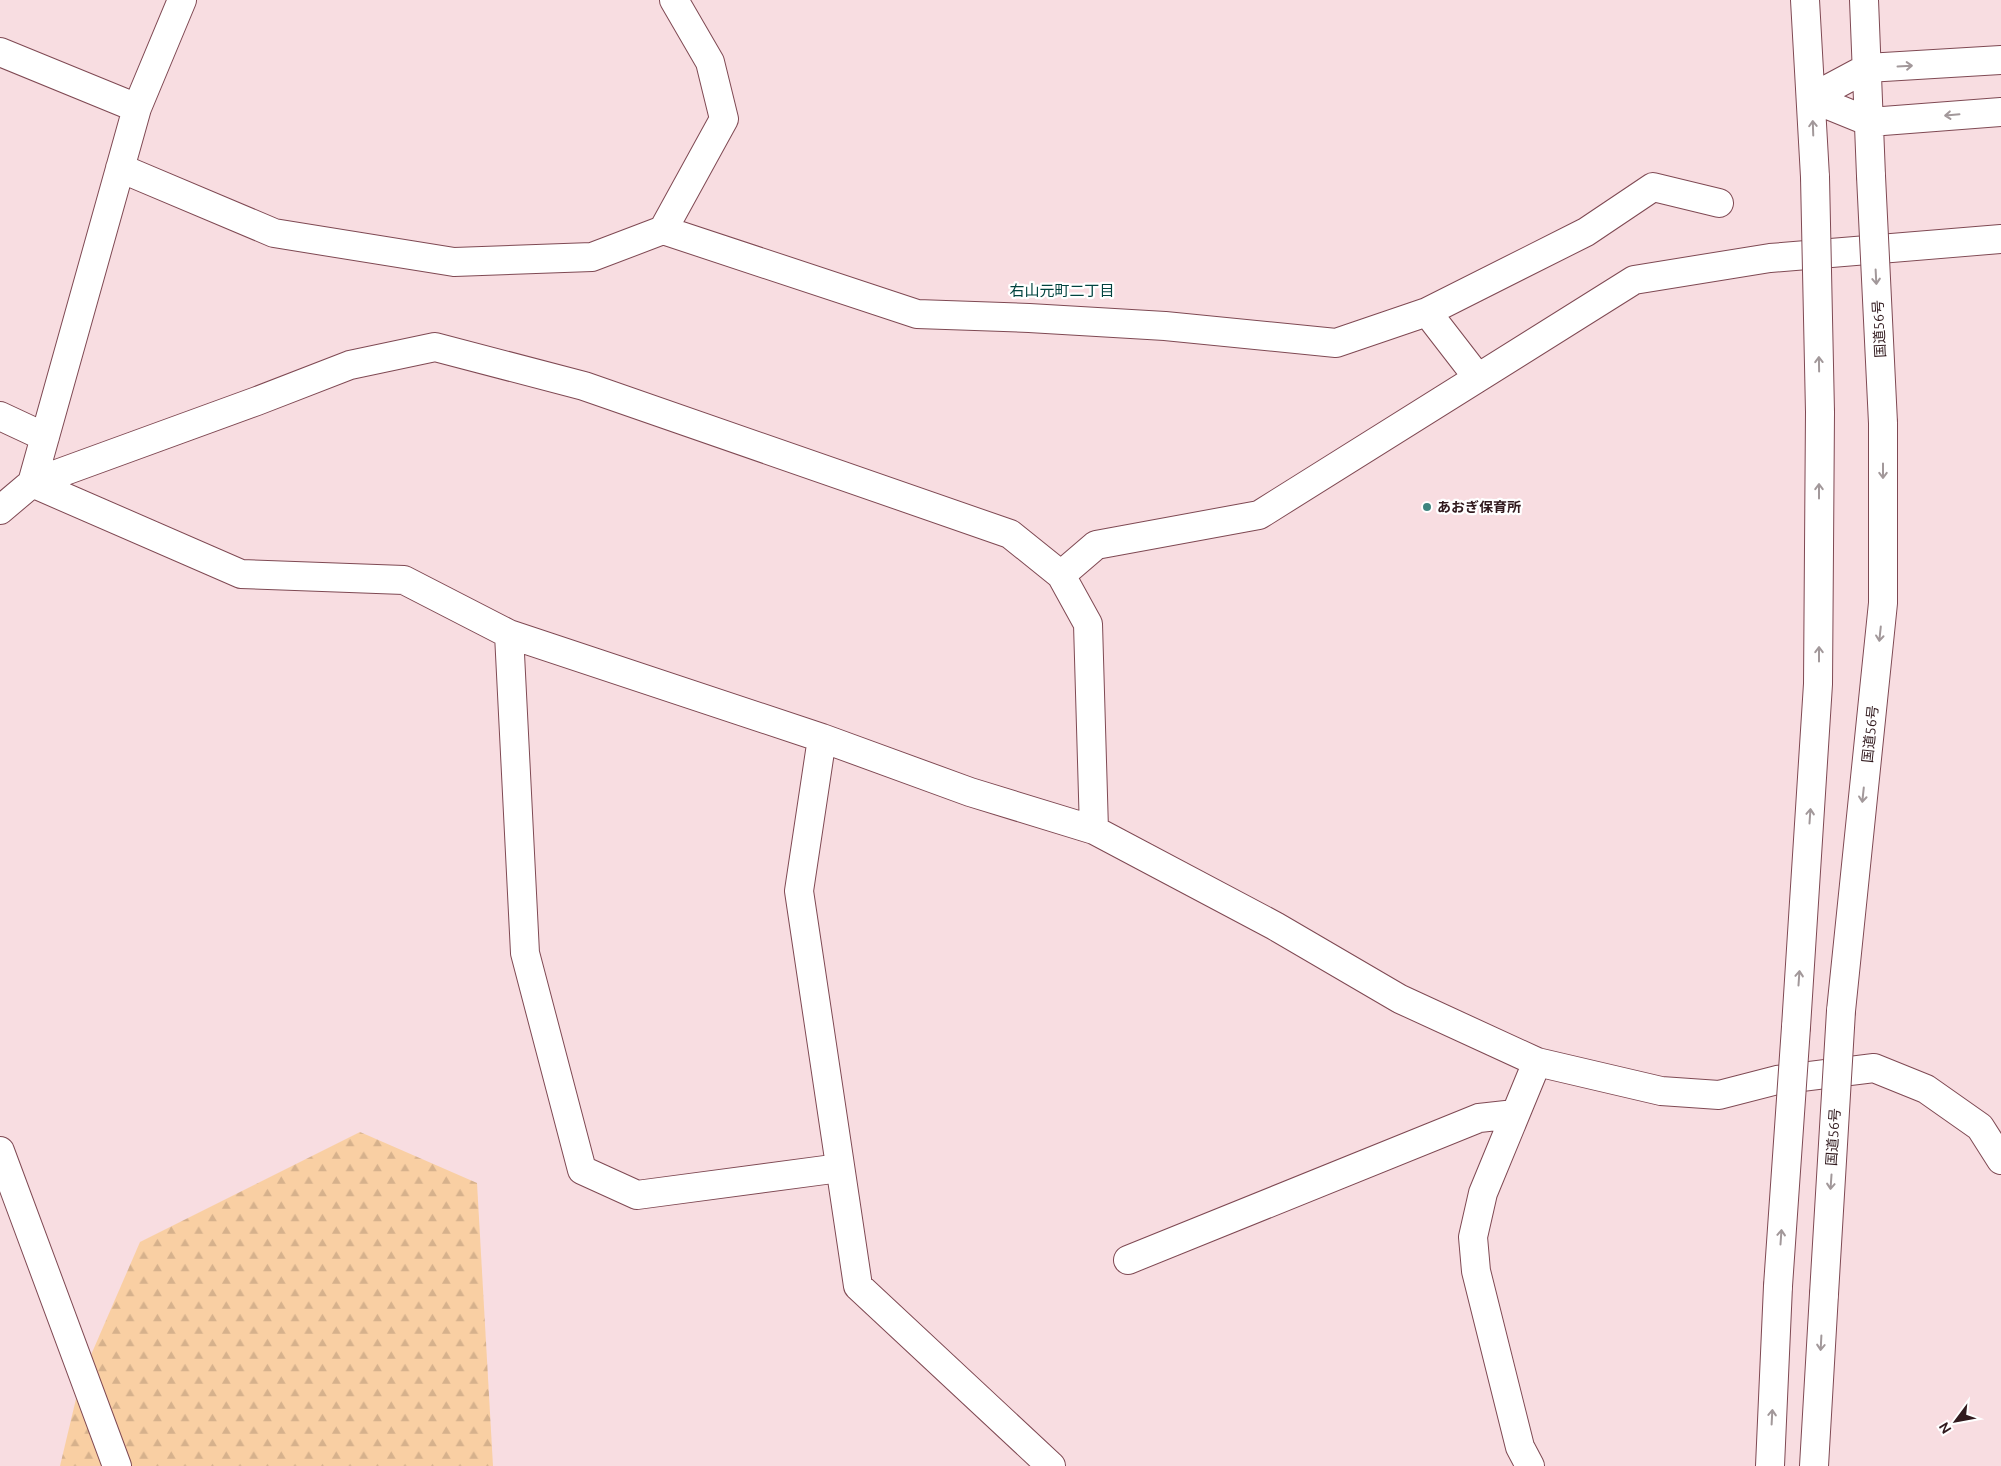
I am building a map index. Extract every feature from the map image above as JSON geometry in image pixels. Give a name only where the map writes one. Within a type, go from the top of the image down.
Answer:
[{"type":"main road","points":[[32,483],[137,108],[182,0]]},
{"type":"main road","points":[[663,230],[724,119],[710,62],[674,0]]},
{"type":"main road","points":[[1770,1466],[1778,1286],[1818,684],[1820,412],[1815,177],[1805,0]]},
{"type":"main road","name":"国道56号","points":[[1814,1466],[1841,1011],[1884,603],[1883,423],[1864,0]]},
{"type":"main road","points":[[0,52],[137,108]]},
{"type":"main road","points":[[1811,98],[1867,68],[2001,60]]},
{"type":"main road","points":[[1811,98],[1870,122],[2001,112]]},
{"type":"main road","points":[[120,168],[274,233],[454,262],[592,257],[663,230],[917,314],[1165,326],[1336,343],[1427,312],[1586,232],[1653,187],[1719,203]]},
{"type":"main road","points":[[1061,575],[1096,545],[1259,515],[1634,280],[1770,258],[2001,239]]},
{"type":"main road","points":[[1427,312],[1478,378]]},
{"type":"main road","points":[[0,510],[32,483],[257,401],[350,364],[435,347],[584,386],[1010,534],[1061,575],[1088,624],[1094,830]]},
{"type":"main road","points":[[0,416],[45,437]]},
{"type":"main road","points":[[32,483],[241,574],[404,580],[509,634],[822,738],[970,792],[1094,830],[1275,926],[1400,999],[1536,1062],[1661,1092],[1719,1095],[1777,1080],[1874,1068],[1926,1089],[1980,1127],[2001,1160]]},
{"type":"main road","points":[[509,634],[525,953],[582,1170],[637,1195],[840,1168]]},
{"type":"main road","points":[[822,738],[798,891],[858,1286],[1050,1466]]},
{"type":"main road","points":[[1530,1466],[1520,1447],[1476,1271],[1473,1237],[1482,1193],[1536,1062]]},
{"type":"main road","points":[[1128,1260],[1480,1118],[1515,1114]]},
{"type":"main road","points":[[0,1151],[117,1466]]},
{"type":"green space","points":[[360,1132],[477,1183],[493,1466],[60,1466],[81,1378],[140,1242]]},
{"type":"place","name":"あおぎ保育所","points":[[1427,507]]},
{"type":"district","name":"右山元町二丁目","points":[[1062,291]]}]
